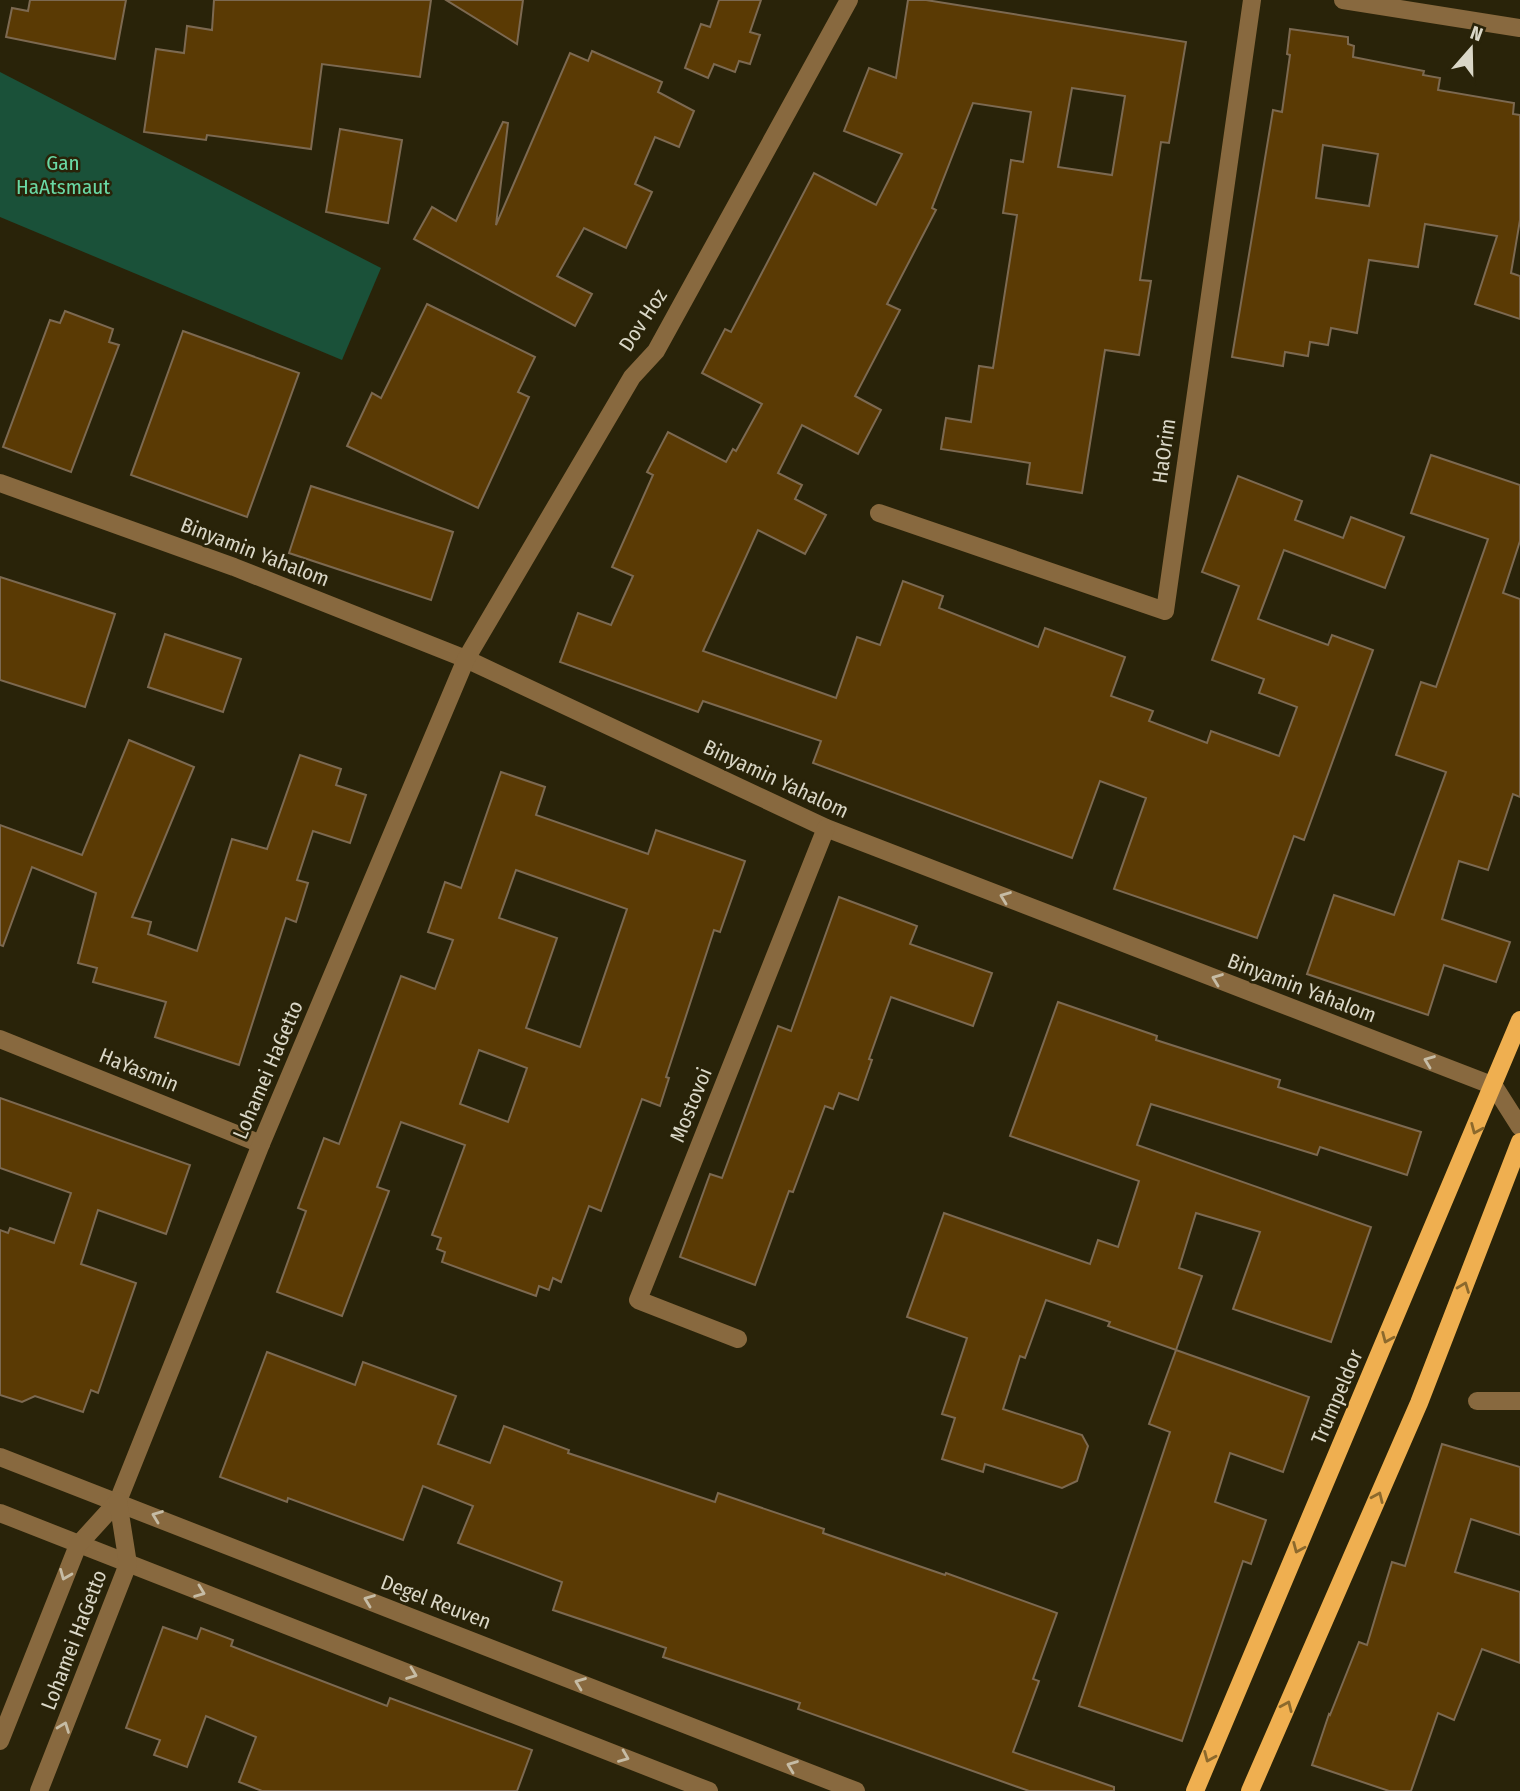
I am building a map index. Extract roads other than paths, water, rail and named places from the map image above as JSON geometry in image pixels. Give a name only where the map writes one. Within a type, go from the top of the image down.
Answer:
[{"type":"main road","name":"Trumpeldor","points":[[1195,1791],[1520,1020]]},
{"type":"main road","points":[[1250,1791],[1419,1403],[1520,1142]]},
{"type":"street","name":"Dov Hoz","points":[[466,659],[632,377],[656,351],[849,0]]},
{"type":"street","name":"HaOrim","points":[[879,513],[1164,611],[1252,0]]},
{"type":"street","points":[[1343,0],[1520,28]]},
{"type":"street","name":"Binyamin Yahalom","points":[[0,483],[234,567],[466,659],[826,828],[1494,1086]]},
{"type":"street","name":"Lohamei HaGetto","points":[[0,1741],[78,1545],[118,1501],[261,1144],[466,659]]},
{"type":"street","name":"Mostovoi","points":[[738,1339],[638,1300],[826,828]]},
{"type":"street","name":"HaYasmin","points":[[0,1039],[261,1144]]},
{"type":"street","points":[[1494,1086],[1520,1127]]},
{"type":"street","points":[[1477,1401],[1520,1401]]},
{"type":"street","name":"Degel Reuven","points":[[0,1457],[856,1791]]},
{"type":"street","name":"Lohamei HaGetto","points":[[39,1791],[128,1564],[118,1501]]},
{"type":"street","points":[[0,1513],[709,1791]]},
{"type":"park label","name":"Gan HaAtsmaut","points":[[63,175]]}]
